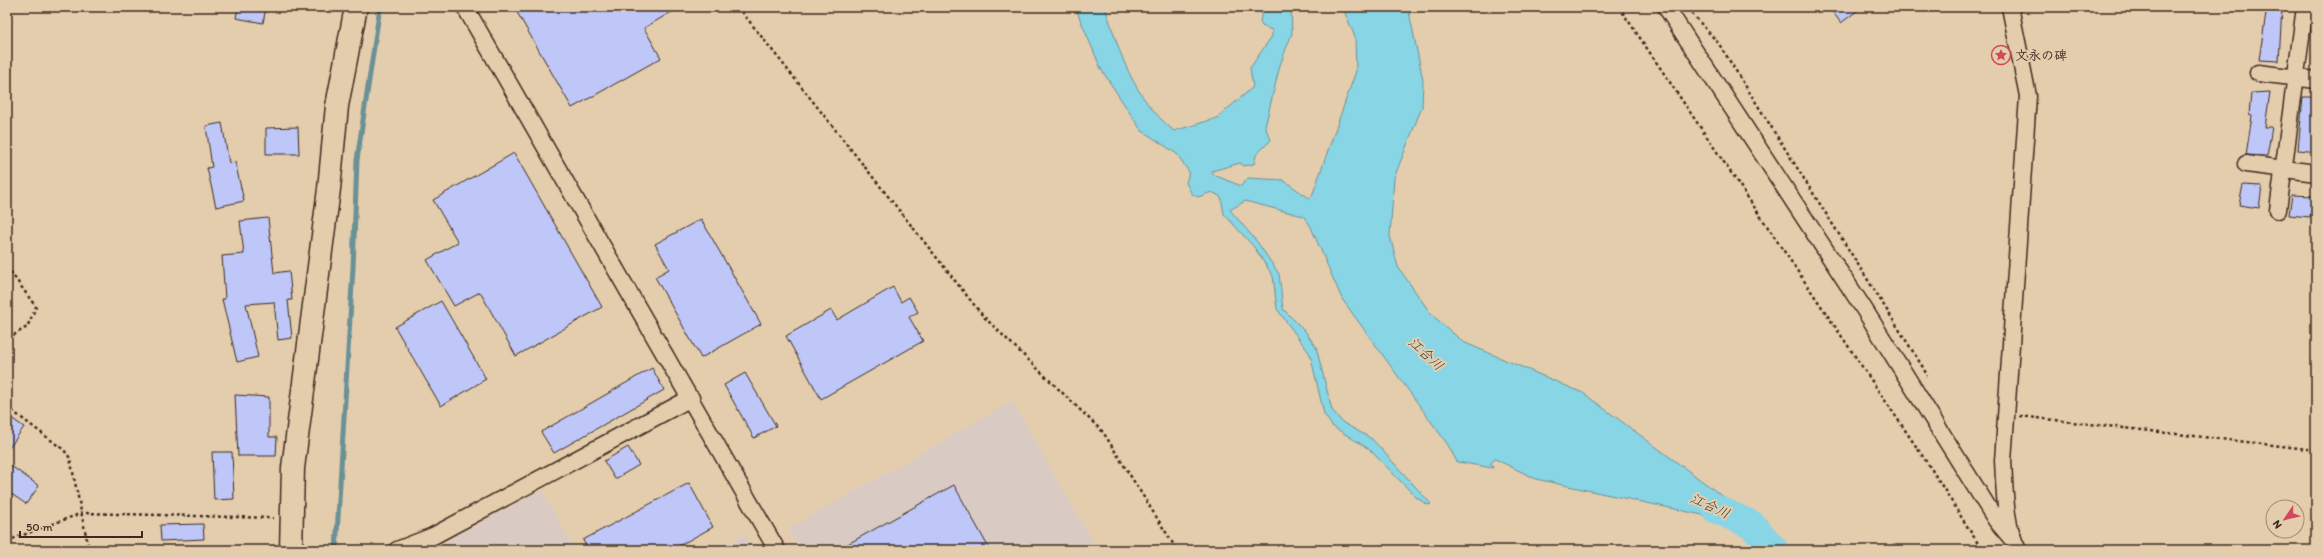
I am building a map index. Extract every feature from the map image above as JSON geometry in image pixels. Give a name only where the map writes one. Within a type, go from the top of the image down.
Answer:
[{"type":"street","points":[[291,550],[293,468],[329,189],[337,106],[356,7]]},
{"type":"street","points":[[465,7],[777,550]]},
{"type":"street","points":[[1666,7],[1855,296],[1996,520],[2015,545]]},
{"type":"street","points":[[2010,7],[2028,96],[2003,461],[2007,514],[2015,545]]},
{"type":"street","points":[[2278,210],[2305,7]]},
{"type":"street","points":[[2258,73],[2316,80]]},
{"type":"street","points":[[2246,164],[2316,173]]},
{"type":"street","points":[[397,550],[433,536],[691,398]]},
{"type":"path","points":[[738,7],[983,316],[1103,432],[1177,550]]},
{"type":"path","points":[[1619,7],[1932,470],[1982,550]]},
{"type":"path","points":[[1686,7],[1720,44],[1924,369],[1928,382]]},
{"type":"path","points":[[7,266],[36,307],[27,327],[7,339]]},
{"type":"path","points":[[7,407],[67,454],[70,458],[89,550]]},
{"type":"path","points":[[2006,414],[2316,450]]},
{"type":"path","points":[[7,541],[82,513],[292,519]]},
{"type":"shaded area","points":[[1012,401],[1098,550],[800,550],[788,529]]},
{"type":"shaded area","points":[[542,490],[575,550],[431,550]]},
{"type":"shaded area","points":[[744,534],[753,550],[716,550]]},
{"type":"water","points":[[1075,7],[1105,7],[1123,59],[1138,89],[1160,118],[1174,131],[1217,118],[1253,87],[1250,68],[1272,36],[1272,30],[1262,26],[1260,22],[1263,7],[1291,7],[1292,33],[1280,65],[1265,127],[1271,140],[1256,155],[1254,164],[1244,166],[1240,163],[1212,171],[1214,175],[1241,186],[1248,178],[1283,180],[1309,198],[1312,196],[1356,71],[1355,37],[1345,13],[1349,7],[1408,7],[1423,80],[1422,107],[1394,178],[1390,236],[1398,267],[1431,314],[1463,342],[1583,393],[1767,529],[1536,479],[1495,459],[1491,463],[1493,468],[1457,462],[1448,445],[1342,299],[1310,225],[1303,216],[1245,201],[1230,210],[1258,243],[1279,274],[1283,309],[1305,331],[1316,347],[1332,410],[1342,422],[1372,439],[1431,504],[1428,505],[1417,498],[1369,449],[1332,426],[1324,414],[1310,354],[1277,309],[1273,276],[1254,247],[1224,214],[1221,197],[1212,192],[1198,197],[1192,194],[1186,183],[1189,172],[1177,154],[1141,130],[1101,69]]},
{"type":"building","points":[[238,7],[266,7],[263,23],[236,18]]},
{"type":"building","points":[[514,7],[680,7],[644,28],[661,58],[572,108]]},
{"type":"building","points":[[1829,7],[1862,7],[1841,23]]},
{"type":"building","points":[[2267,7],[2282,7],[2279,61],[2259,60]]},
{"type":"building","points":[[2270,92],[2265,127],[2272,127],[2267,156],[2246,155],[2252,116],[2249,115],[2251,93]]},
{"type":"building","points":[[2303,97],[2316,97],[2316,152],[2298,150]]},
{"type":"building","points":[[222,123],[229,163],[235,162],[244,201],[216,207],[207,168],[212,167],[206,126]]},
{"type":"building","points":[[298,127],[299,154],[266,154],[266,128]]},
{"type":"building","points":[[514,153],[602,307],[516,356],[480,292],[454,306],[427,260],[458,242],[433,200]]},
{"type":"building","points":[[2243,185],[2262,186],[2259,208],[2239,205]]},
{"type":"building","points":[[2292,195],[2314,196],[2310,217],[2289,215]]},
{"type":"building","points":[[268,218],[274,273],[289,271],[292,300],[288,300],[292,338],[278,340],[274,302],[246,304],[258,357],[237,362],[222,299],[225,299],[222,256],[244,254],[240,221]]},
{"type":"building","points":[[701,219],[761,324],[701,358],[655,277],[669,269],[655,244]]},
{"type":"building","points":[[893,287],[901,302],[909,297],[918,312],[909,317],[923,341],[821,399],[786,336],[831,310],[837,320]]},
{"type":"building","points":[[441,301],[486,379],[441,406],[395,327]]},
{"type":"building","points":[[652,368],[664,390],[554,453],[541,432]]},
{"type":"building","points":[[745,373],[776,426],[754,438],[724,385]]},
{"type":"building","points":[[235,395],[269,397],[269,437],[277,437],[276,456],[238,456]]},
{"type":"building","points":[[7,415],[24,427],[7,451]]},
{"type":"building","points":[[628,447],[639,465],[615,479],[604,461]]},
{"type":"building","points":[[212,452],[232,452],[234,499],[214,500]]},
{"type":"building","points":[[7,463],[39,486],[26,504],[7,491]]},
{"type":"building","points":[[689,483],[713,527],[671,550],[588,550],[583,540]]},
{"type":"building","points":[[954,485],[990,550],[837,550]]},
{"type":"building","points":[[203,524],[204,539],[161,541],[160,525]]},
{"type":"waterway","points":[[336,550],[353,268],[357,160],[380,7]]},
{"type":"waterway","name":"江合川","points":[[1716,509],[1752,525],[1774,550]]},
{"type":"place","name":"文永の碑","points":[[2001,55]]}]
